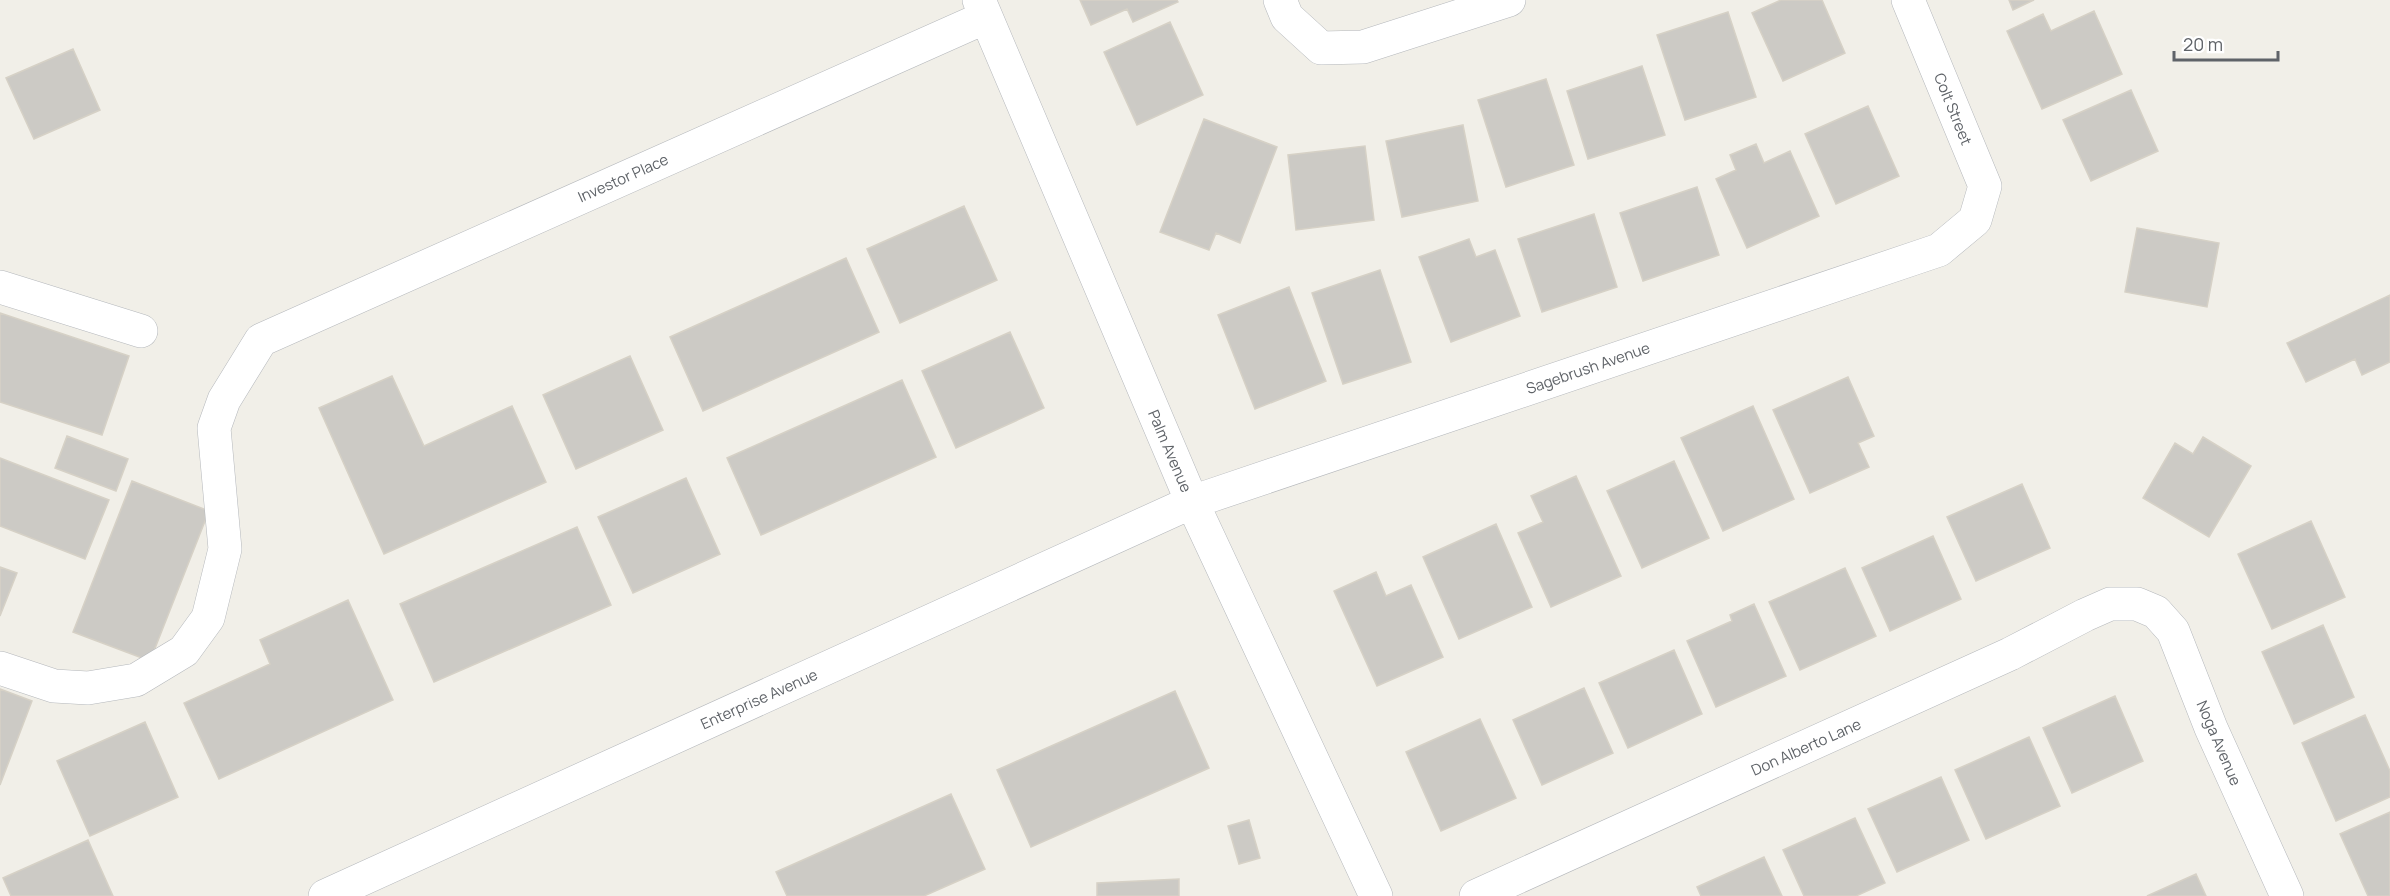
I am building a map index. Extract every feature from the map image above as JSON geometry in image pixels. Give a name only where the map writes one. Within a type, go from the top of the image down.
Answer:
[{"type":"street","points":[[1280,0],[1287,17],[1321,48],[1363,47],[1509,0]]},
{"type":"street","name":"Colt Street","points":[[1908,0],[1985,186],[1975,220]]},
{"type":"street","name":"Investor Place","points":[[0,668],[54,686],[88,688],[136,680],[184,651],[208,618],[225,549],[214,428],[224,400],[261,340],[982,8]]},
{"type":"street","name":"Palm Avenue","points":[[982,8],[1192,501],[1376,896]]},
{"type":"street","name":"Sagebrush Avenue","points":[[1192,501],[1939,250],[1975,220]]},
{"type":"street","points":[[0,287],[141,331]]},
{"type":"street","name":"Enterprise Avenue","points":[[325,896],[1192,501]]},
{"type":"street","name":"Don Alberto Lane","points":[[1476,896],[2010,654],[2085,615],[2110,604],[2137,604]]},
{"type":"street","name":"Noga Avenue","points":[[2137,604],[2156,612],[2173,632],[2211,728],[2287,896]]},
{"type":"building","points":[[1080,0],[1177,0],[1178,2],[1133,22],[1127,9],[1091,25]]},
{"type":"building","points":[[1781,0],[1822,0],[1845,53],[1783,81],[1752,13]]},
{"type":"building","points":[[2009,0],[2034,0],[2013,10]]},
{"type":"building","points":[[2094,11],[2122,74],[2042,109],[2007,31],[2043,14],[2051,31]]},
{"type":"building","points":[[1728,12],[1756,97],[1685,120],[1657,35]]},
{"type":"building","points":[[1170,22],[1203,95],[1137,125],[1104,52]]},
{"type":"building","points":[[73,49],[100,110],[34,139],[6,78]]},
{"type":"building","points":[[1642,66],[1665,135],[1588,159],[1567,91]]},
{"type":"building","points":[[1546,79],[1574,165],[1506,187],[1478,100]]},
{"type":"building","points":[[2131,90],[2158,151],[2091,181],[2063,120]]},
{"type":"building","points":[[1868,106],[1899,176],[1836,204],[1805,134]]},
{"type":"building","points":[[1204,119],[1277,147],[1240,243],[1216,233],[1209,250],[1160,232]]},
{"type":"building","points":[[1463,125],[1478,201],[1402,217],[1386,141]]},
{"type":"building","points":[[1756,144],[1764,163],[1790,151],[1819,216],[1747,248],[1716,179],[1736,170],[1730,155]]},
{"type":"building","points":[[1365,146],[1374,220],[1296,230],[1288,155]]},
{"type":"building","points":[[1697,187],[1719,255],[1643,281],[1620,213]]},
{"type":"building","points":[[964,206],[997,280],[900,323],[867,249]]},
{"type":"building","points":[[1594,214],[1617,287],[1542,312],[1518,239]]},
{"type":"building","points":[[2137,228],[2219,243],[2207,307],[2125,292]]},
{"type":"building","points":[[1469,239],[1476,257],[1495,250],[1520,316],[1451,342],[1419,257]]},
{"type":"building","points":[[846,258],[879,332],[703,411],[670,337]]},
{"type":"building","points":[[1380,270],[1411,362],[1343,384],[1312,293]]},
{"type":"building","points":[[1289,287],[1326,381],[1255,409],[1218,315]]},
{"type":"building","points":[[2390,295],[2390,362],[2362,375],[2355,359],[2306,382],[2287,343]]},
{"type":"building","points":[[0,313],[129,356],[102,435],[0,402]]},
{"type":"building","points":[[1010,332],[1044,408],[956,448],[922,371]]},
{"type":"building","points":[[630,356],[663,430],[576,469],[543,395]]},
{"type":"building","points":[[392,376],[424,446],[512,406],[546,482],[384,554],[319,408]]},
{"type":"building","points":[[1848,377],[1874,436],[1858,443],[1869,467],[1810,493],[1773,410]]},
{"type":"building","points":[[902,380],[936,457],[761,535],[727,458]]},
{"type":"building","points":[[1753,406],[1794,499],[1723,531],[1681,438]]},
{"type":"building","points":[[67,436],[128,459],[116,491],[55,468]]},
{"type":"building","points":[[2203,437],[2251,466],[2209,537],[2143,498],[2175,443],[2193,454]]},
{"type":"building","points":[[0,458],[109,500],[85,559],[0,526]]},
{"type":"building","points":[[1674,461],[1709,538],[1642,568],[1607,491]]},
{"type":"building","points":[[1576,476],[1621,576],[1551,607],[1518,533],[1543,522],[1531,496]]},
{"type":"building","points":[[686,478],[720,554],[633,593],[598,517]]},
{"type":"building","points":[[132,481],[209,511],[150,661],[73,632]]},
{"type":"building","points":[[2022,484],[2050,548],[1976,581],[1947,517]]},
{"type":"building","points":[[2311,521],[2345,597],[2272,629],[2238,554]]},
{"type":"building","points":[[1496,524],[1532,607],[1459,639],[1423,557]]},
{"type":"building","points":[[577,527],[611,605],[434,682],[400,604]]},
{"type":"building","points":[[1933,536],[1961,599],[1890,631],[1862,568]]},
{"type":"building","points":[[0,567],[17,573],[0,616]]},
{"type":"building","points":[[1845,568],[1876,636],[1800,670],[1769,602]]},
{"type":"building","points":[[1376,572],[1386,596],[1411,585],[1443,657],[1377,686],[1334,591]]},
{"type":"building","points":[[348,600],[393,700],[219,779],[184,703],[270,664],[260,640]]},
{"type":"building","points":[[1754,604],[1786,676],[1716,707],[1687,641],[1732,621],[1730,615]]},
{"type":"building","points":[[2323,625],[2354,697],[2294,724],[2262,652]]},
{"type":"building","points":[[1674,650],[1702,714],[1628,748],[1599,683]]},
{"type":"building","points":[[1584,688],[1613,753],[1542,785],[1513,720]]},
{"type":"building","points":[[0,689],[32,701],[0,785]]},
{"type":"building","points":[[1175,691],[1209,768],[1031,847],[997,770]]},
{"type":"building","points":[[2115,696],[2143,761],[2072,793],[2043,728]]},
{"type":"building","points":[[2365,715],[2390,771],[2390,797],[2336,821],[2302,743]]},
{"type":"building","points":[[1480,719],[1516,798],[1441,831],[1406,752]]},
{"type":"building","points":[[145,722],[178,797],[90,836],[57,761]]},
{"type":"building","points":[[2029,737],[2060,806],[1986,839],[1955,770]]},
{"type":"building","points":[[1941,777],[1969,840],[1897,872],[1868,809]]},
{"type":"building","points":[[951,794],[985,869],[924,896],[787,896],[776,872]]},
{"type":"building","points":[[2390,812],[2390,896],[2368,896],[2340,834]]},
{"type":"building","points":[[1855,818],[1885,883],[1856,896],[1804,896],[1783,850]]},
{"type":"building","points":[[1249,820],[1260,858],[1239,864],[1228,826]]},
{"type":"building","points":[[88,840],[113,896],[11,896],[3,878]]},
{"type":"building","points":[[1764,857],[1782,896],[1701,896],[1697,887]]},
{"type":"building","points":[[2196,874],[2206,896],[2147,896]]},
{"type":"building","points":[[1179,879],[1179,896],[1097,896],[1097,883]]}]
